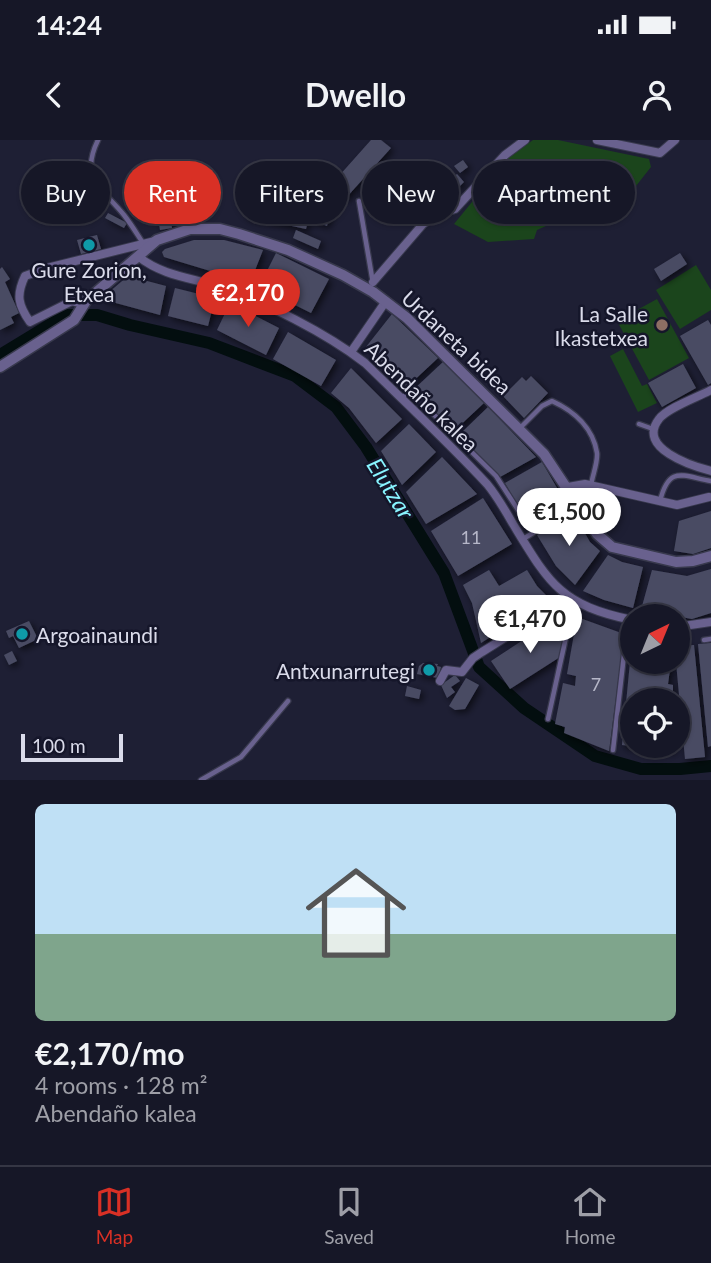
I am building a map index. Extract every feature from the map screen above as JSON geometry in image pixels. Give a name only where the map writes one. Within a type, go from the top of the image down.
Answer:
[{"type":"street","points":[[371,286],[423,224],[436,215],[455,209],[505,155],[525,140]]},
{"type":"street","points":[[597,140],[660,153],[675,140]]},
{"type":"street","name":"Urdaneta bidea","points":[[0,366],[74,320],[82,306],[158,240],[190,229],[220,229],[288,250],[371,286],[544,454],[597,534],[611,547],[676,562],[711,556]]},
{"type":"street","points":[[82,306],[72,301],[30,322],[23,312],[18,291],[25,276],[158,240]]},
{"type":"street","name":"Abendaño kalea","points":[[139,257],[152,267],[220,287],[257,302],[351,352],[486,484],[542,570],[569,598],[601,614],[620,618]]},
{"type":"street","points":[[351,352],[386,301]]},
{"type":"street","points":[[711,390],[663,415],[654,429],[654,437],[659,446],[667,452],[692,466],[711,471]]},
{"type":"street","points":[[568,487],[591,486],[686,505],[710,497]]},
{"type":"street","points":[[440,681],[446,670],[462,672],[482,652],[569,598]]},
{"type":"street","points":[[690,625],[711,622]]},
{"type":"lane","points":[[98,140],[92,152],[92,179],[124,214],[143,244]]},
{"type":"lane","points":[[359,201],[371,286]]},
{"type":"lane","points":[[520,429],[552,401],[578,416],[587,426],[597,454],[591,486]]},
{"type":"lane","points":[[639,424],[654,429]]},
{"type":"lane","points":[[660,500],[664,486],[671,477],[679,475],[711,481]]},
{"type":"lane","points":[[548,719],[568,628],[551,609]]},
{"type":"lane","points":[[704,640],[711,639]]},
{"type":"lane","points":[[613,750],[623,674]]},
{"type":"lane","points":[[201,780],[241,757],[288,701]]},
{"type":"green space","points":[[533,140],[558,140],[649,159],[651,167],[635,186],[635,161],[505,161]]},
{"type":"green space","points":[[473,201],[473,224],[550,224],[537,230],[534,239],[488,242],[454,224],[459,224],[459,218]]},
{"type":"green space","points":[[696,265],[711,290],[711,310],[680,329],[656,290]]},
{"type":"green space","points":[[657,299],[689,358],[649,380],[617,321]]},
{"type":"green space","points":[[623,349],[642,386],[647,384],[657,403],[638,412],[610,356]]},
{"type":"building","points":[[371,140],[381,140],[391,148],[379,161],[362,161],[362,180],[348,196],[348,166]]},
{"type":"building","points":[[463,160],[468,167],[460,173],[459,172],[459,163]]},
{"type":"building","points":[[110,214],[124,221],[126,224],[124,228],[110,221]]},
{"type":"building","points":[[159,224],[171,224],[172,228],[160,230]]},
{"type":"building","points":[[283,224],[307,224],[306,229]]},
{"type":"building","points":[[296,230],[321,241],[318,249],[293,238]]},
{"type":"building","name":"Gure Zorion, Etxea","points":[[97,235],[101,249],[81,254],[77,240]]},
{"type":"building","points":[[194,240],[224,240],[263,250],[250,283],[164,257],[162,252],[165,249]]},
{"type":"building","points":[[276,253],[329,279],[311,313],[259,287]]},
{"type":"building","points":[[680,253],[687,264],[661,281],[654,269]]},
{"type":"building","points":[[2,267],[10,279],[5,282],[19,313],[11,317],[14,323],[0,330],[0,269]]},
{"type":"building","points":[[128,276],[166,286],[160,315],[101,299]]},
{"type":"building","points":[[175,288],[215,298],[208,326],[168,316]]},
{"type":"building","points":[[230,303],[279,328],[266,355],[217,330]]},
{"type":"building","points":[[392,314],[438,358],[407,387],[366,347]]},
{"type":"building","points":[[708,320],[711,325],[711,383],[708,385],[680,336]]},
{"type":"building","points":[[288,332],[336,360],[321,386],[273,359]]},
{"type":"building","points":[[443,362],[484,403],[453,432],[412,391]]},
{"type":"building","points":[[683,364],[696,388],[662,407],[648,383]]},
{"type":"building","points":[[351,368],[402,419],[376,443],[349,408],[331,393]]},
{"type":"building","points":[[531,376],[548,393],[524,418],[501,394],[522,377],[526,381]]},
{"type":"building","points":[[488,407],[536,457],[500,477],[458,436]]},
{"type":"building","points":[[409,424],[436,452],[402,485],[381,451]]},
{"type":"building","points":[[442,457],[477,494],[426,524],[406,492]]},
{"type":"building","points":[[542,462],[568,507],[532,529],[505,483]]},
{"type":"building","points":[[483,498],[512,544],[458,576],[431,531]]},
{"type":"building","points":[[711,511],[711,548],[693,554],[674,551],[679,521]]},
{"type":"building","points":[[574,514],[590,542],[600,551],[575,585],[556,566],[537,535]]},
{"type":"building","points":[[608,555],[643,567],[634,604],[620,604],[583,591]]},
{"type":"building","points":[[711,569],[711,613],[692,619],[690,604],[643,604],[652,570],[687,576]]},
{"type":"building","points":[[489,570],[499,586],[527,570],[537,586],[550,599],[481,643],[472,603],[463,585]]},
{"type":"building","points":[[577,617],[620,633],[620,665],[609,751],[564,733],[565,727],[555,724],[563,683],[575,686],[576,676],[567,674]]},
{"type":"building","name":"Argoainaundi","points":[[29,621],[38,639],[19,648],[13,636],[9,638],[6,631]]},
{"type":"building","points":[[552,621],[563,639],[560,657],[510,689],[491,661]]},
{"type":"building","points":[[711,643],[711,746],[708,747],[698,644]]},
{"type":"building","points":[[690,645],[694,645],[705,757],[685,759],[690,758],[690,688],[678,688],[677,674],[690,674]]},
{"type":"building","points":[[12,651],[17,661],[9,665],[4,655]]},
{"type":"building","name":"Antxunarrutegi","points":[[423,663],[438,664],[437,666],[441,667],[438,678],[417,674]]},
{"type":"building","points":[[629,674],[669,674],[668,684],[673,685],[673,688],[627,688]]},
{"type":"building","points":[[455,675],[460,681],[451,687],[455,692],[447,698],[441,685]]},
{"type":"building","points":[[466,678],[479,685],[465,709],[455,710],[449,706]]},
{"type":"building","points":[[407,686],[421,690],[419,699],[405,696]]},
{"type":"waterway","name":"Elutzar","points":[[0,355],[66,315],[97,315],[209,343],[295,376],[336,407],[366,447],[444,573],[479,667],[524,708],[595,756],[641,769],[711,766]]},
{"type":"place","name":"Gure Zorion, Etxea","points":[[89,245]]},
{"type":"place","name":"La Salle Ikastetxea","points":[[662,325]]},
{"type":"place","name":"Argoainaundi","points":[[22,634]]},
{"type":"place","name":"Antxunarrutegi","points":[[429,670]]}]
